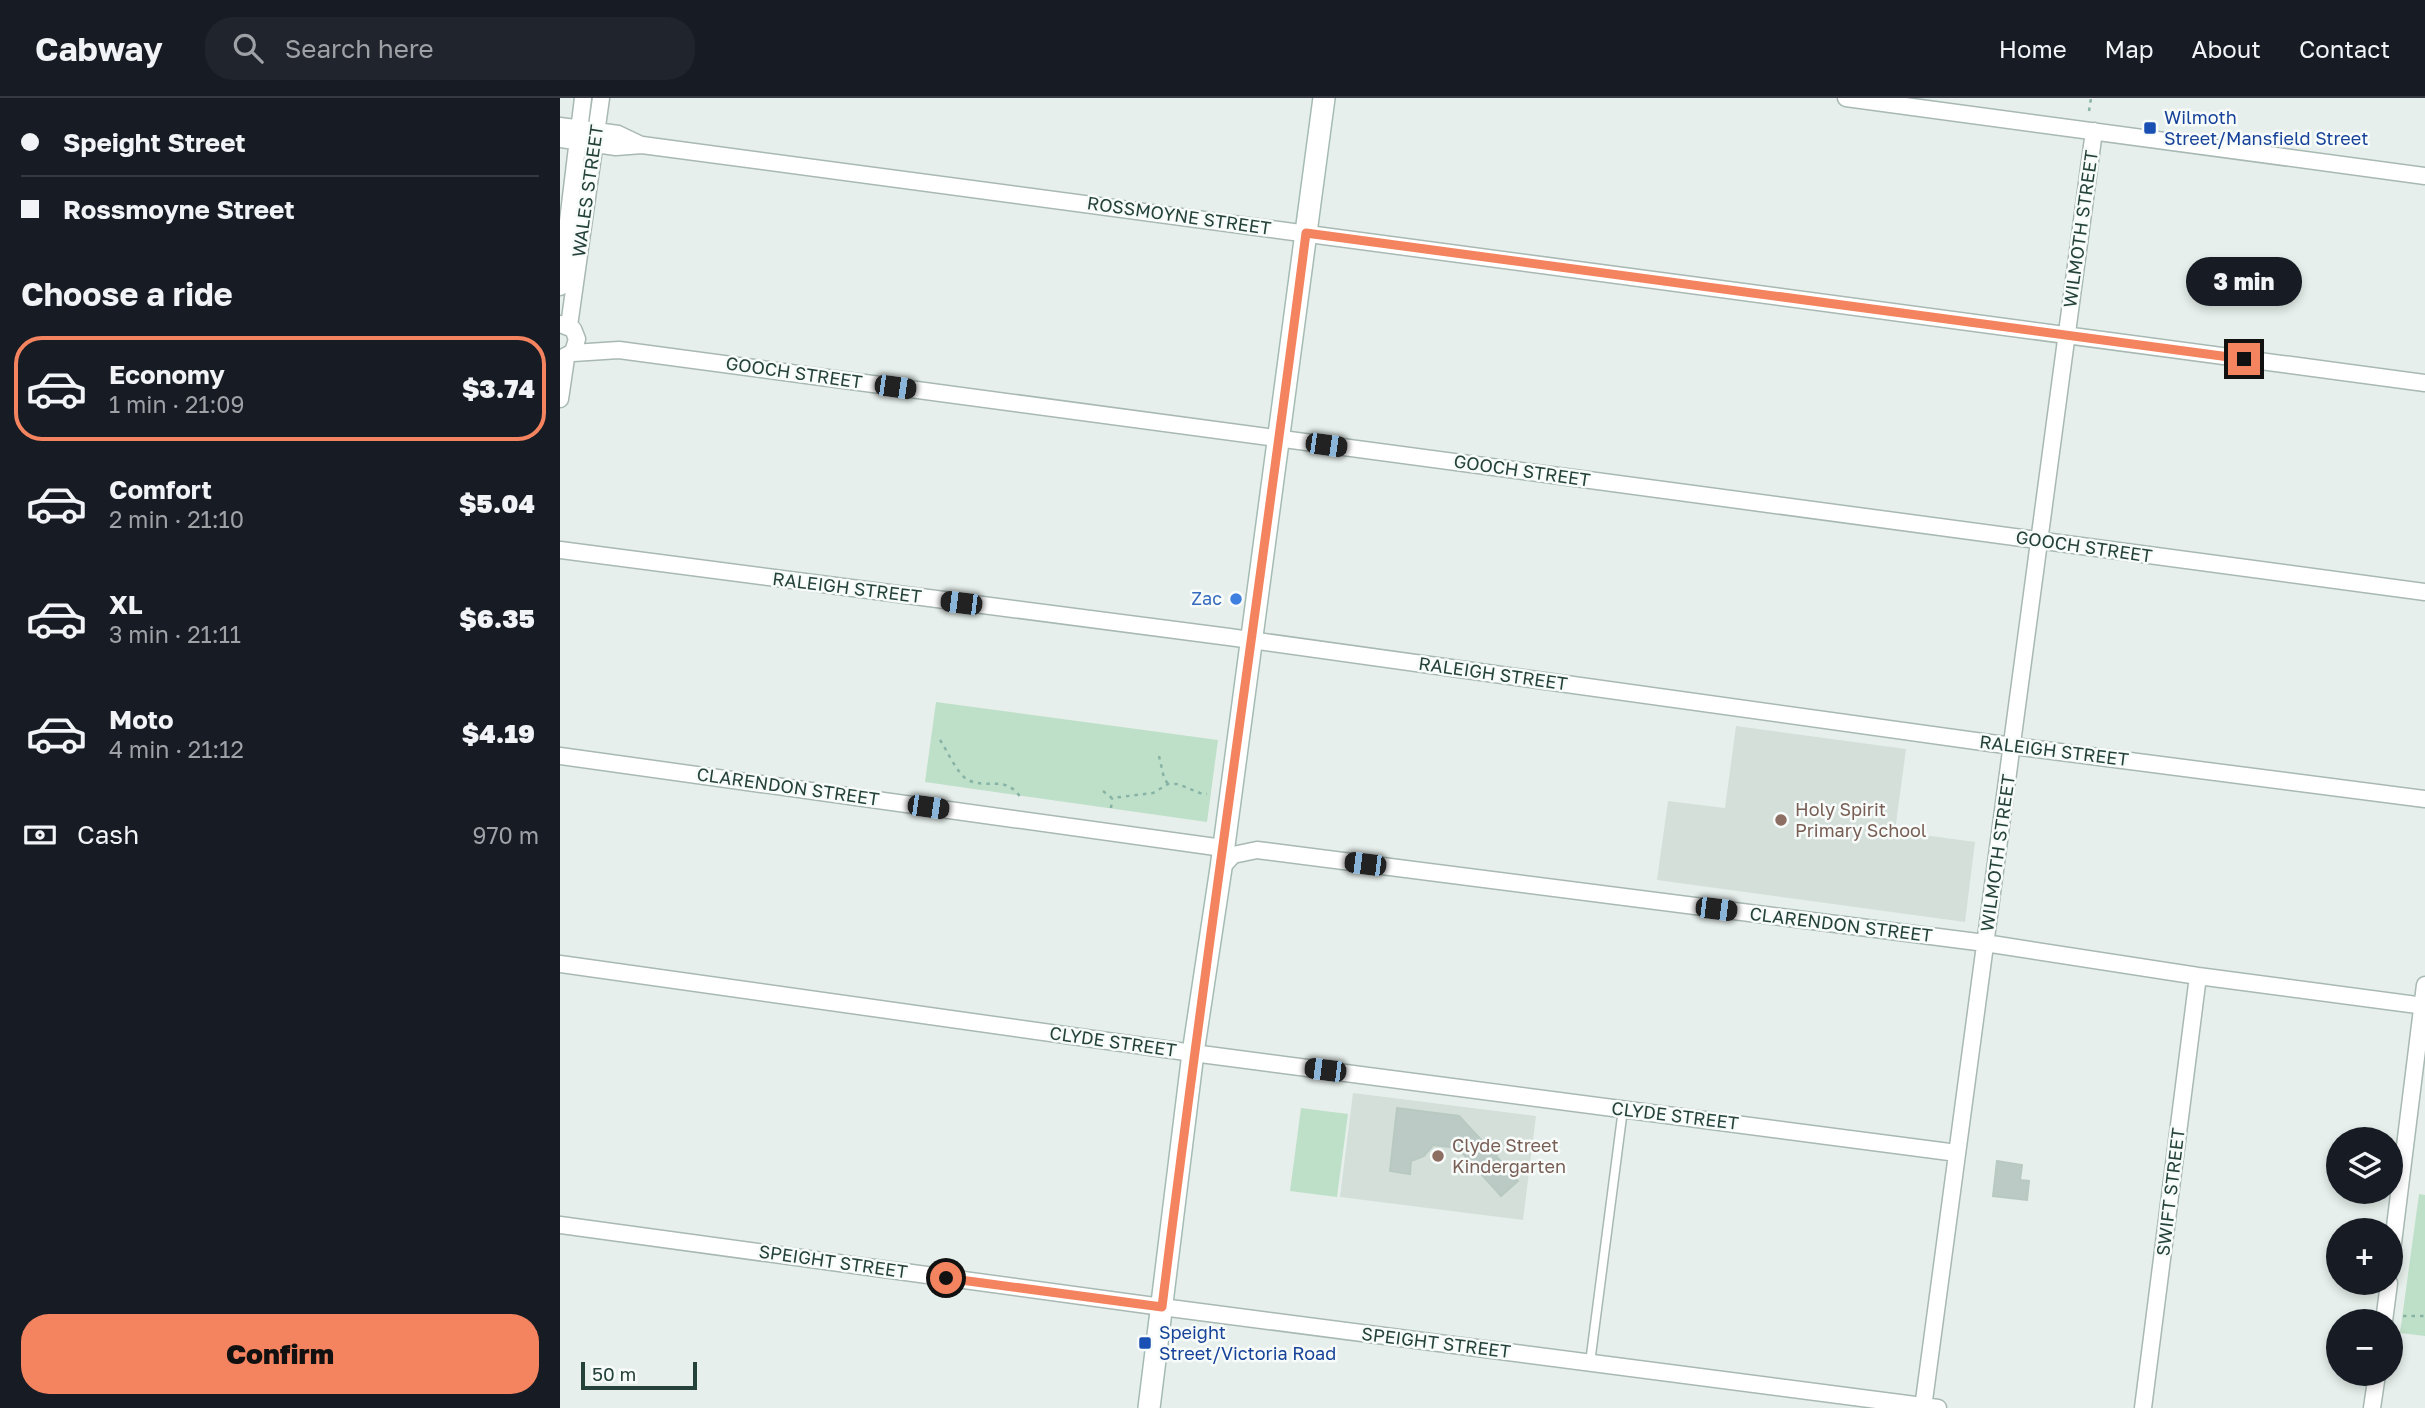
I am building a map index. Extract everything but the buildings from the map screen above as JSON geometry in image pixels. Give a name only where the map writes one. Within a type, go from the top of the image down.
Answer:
[{"type":"street","name":"WALES STREET","points":[[560,287],[583,98]]},
{"type":"street","name":"WALES STREET","points":[[566,357],[577,344],[567,327],[601,98]]},
{"type":"street","points":[[1149,1408],[1193,1053],[1222,858],[1324,98]]},
{"type":"street","points":[[1846,98],[2425,176]]},
{"type":"street","name":"ROSSMOYNE STREET","points":[[560,126],[579,135],[596,138],[618,134],[642,145],[2425,383]]},
{"type":"street","name":"WILMOTH STREET","points":[[1928,1407],[1957,1153],[2014,746],[2094,131]]},
{"type":"street","name":"ROSSMOYNE STREET","points":[[560,139],[579,135]]},
{"type":"street","name":"GOOCH STREET","points":[[567,327],[619,350]]},
{"type":"street","name":"GOOCH STREET","points":[[566,357],[619,350],[2425,592]]},
{"type":"street","points":[[560,399],[566,357]]},
{"type":"street","name":"RALEIGH STREET","points":[[560,550],[2425,799]]},
{"type":"street","name":"CLARENDON STREET","points":[[560,756],[1222,858],[1257,850],[1985,943],[2198,976],[2424,1006]]},
{"type":"street","name":"CLYDE STREET","points":[[560,964],[1193,1053],[1957,1153]]},
{"type":"street","name":"SWIFT STREET","points":[[2143,1408],[2198,976]]},
{"type":"street","points":[[2396,1218],[2425,985]]},
{"type":"street","name":"SPEIGHT STREET","points":[[560,1225],[1928,1407]]},
{"type":"street","points":[[2372,1408],[2375,1386]]},
{"type":"lane","points":[[1590,1363],[1623,1109]]},
{"type":"path","points":[[2089,111],[2091,98]]},
{"type":"path","points":[[940,740],[959,774],[969,781],[1003,783],[1015,789],[1021,798]]},
{"type":"path","points":[[1159,756],[1168,784]]},
{"type":"path","points":[[1103,791],[1112,798],[1153,793],[1168,784],[1178,784],[1207,794]]},
{"type":"path","points":[[1111,808],[1112,798]]},
{"type":"path","points":[[2403,1316],[2425,1315]]},
{"type":"shaded area","name":"Holy Spirit Primary School","points":[[1736,726],[1906,749],[1895,831],[1975,842],[1965,922],[1657,880],[1668,801],[1725,808]]},
{"type":"shaded area","name":"Clyde Street Kindergarten","points":[[1353,1093],[1536,1116],[1523,1220],[1340,1197]]},
{"type":"green space","points":[[936,702],[1218,740],[1207,822],[925,782]]},
{"type":"green space","points":[[1301,1108],[1348,1114],[1337,1197],[1290,1191]]},
{"type":"green space","points":[[2419,1194],[2425,1195],[2425,1336],[2403,1333],[2403,1311]]},
{"type":"place","name":"Wilmoth Street/Mansfield Street","points":[[2150,128]]},
{"type":"place","name":"Zac","points":[[1236,599]]},
{"type":"place","name":"Holy Spirit Primary School","points":[[1781,820]]},
{"type":"place","name":"Clyde Street Kindergarten","points":[[1438,1156]]},
{"type":"place","name":"Speight Street/Victoria Road","points":[[1145,1343]]},
{"type":"route","points":[[946,1278],[1162,1307],[1193,1053],[1221,868],[1306,233],[2244,359]]}]
